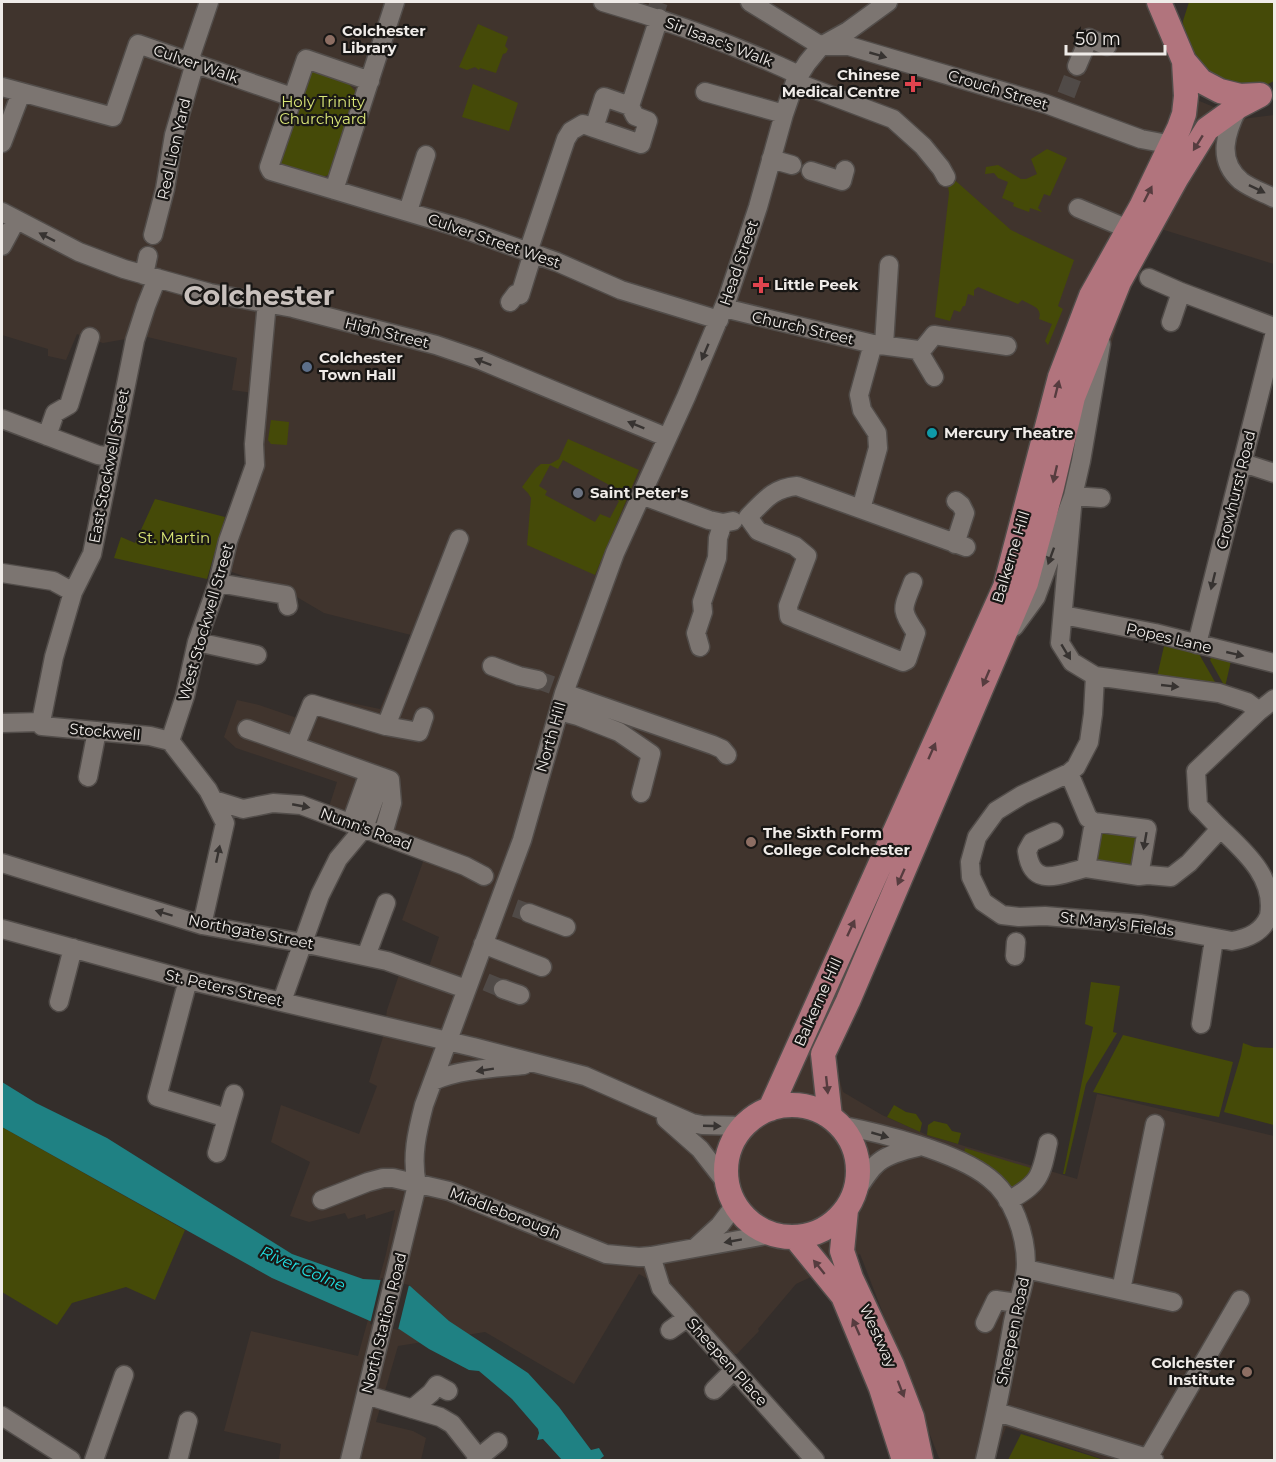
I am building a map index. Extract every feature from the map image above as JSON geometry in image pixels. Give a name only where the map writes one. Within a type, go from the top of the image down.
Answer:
[{"type":"main road","points":[[1159,2],[1176,37],[1184,61],[1201,81],[1220,91],[1240,96],[1258,97]]},
{"type":"main road","points":[[1176,37],[1179,2]]},
{"type":"main road","name":"Balkerne Hill","points":[[770,1109],[1005,587],[1060,377],[1091,296],[1128,230],[1184,114],[1186,96],[1184,61]]},
{"type":"main road","name":"Balkerne Hill","points":[[835,1121],[823,1054],[848,1001],[1026,583],[1053,487],[1073,397],[1119,282],[1176,179],[1207,129],[1258,97]]},
{"type":"main road","points":[[789,1105],[816,1110],[835,1121],[854,1146],[858,1160],[858,1183],[850,1203],[835,1222],[822,1230],[783,1235],[752,1223],[731,1195],[727,1165],[735,1138],[744,1126],[770,1109],[789,1105]]},
{"type":"main road","name":"Westway","points":[[850,1203],[842,1251],[851,1278],[892,1365],[912,1418],[921,1461]]},
{"type":"main road","name":"Westway","points":[[783,1235],[843,1296],[881,1388],[904,1461]]},
{"type":"street","name":"Red Lion Yard","points":[[153,235],[165,189],[174,135],[209,2]]},
{"type":"street","points":[[334,190],[395,2]]},
{"type":"street","name":"Sir Isaac's Walk","points":[[603,2],[656,16],[743,49],[797,78],[892,119],[923,146],[946,177]]},
{"type":"street","points":[[750,2],[821,46],[848,31],[888,2]]},
{"type":"street","points":[[510,302],[516,294],[520,295],[530,253],[566,139],[571,131],[583,124],[640,144],[648,121],[635,116],[630,106],[656,16]]},
{"type":"street","points":[[1077,66],[1089,38],[1107,46]]},
{"type":"street","name":"Culver Walk","points":[[21,93],[113,117],[138,44],[292,97]]},
{"type":"street","name":"Head Street","points":[[666,437],[721,314],[755,218],[784,114],[797,78],[821,46]]},
{"type":"street","name":"Crouch Street","points":[[821,46],[849,46],[1064,102],[1141,139],[1172,142]]},
{"type":"street","points":[[292,97],[306,59],[370,81]]},
{"type":"street","points":[[2,87],[21,93],[2,143]]},
{"type":"street","points":[[705,92],[784,114]]},
{"type":"street","name":"Culver Street West","points":[[292,97],[269,167],[271,171],[408,211],[530,253],[621,290],[721,314]]},
{"type":"street","points":[[594,128],[604,97],[630,106]]},
{"type":"street","points":[[1258,97],[1225,140],[1226,157],[1231,170],[1242,182],[1275,198]]},
{"type":"street","points":[[408,211],[426,155]]},
{"type":"street","points":[[771,159],[792,165]]},
{"type":"street","points":[[811,171],[842,181],[845,170]]},
{"type":"street","points":[[1078,208],[1128,230]]},
{"type":"street","points":[[2,246],[9,216]]},
{"type":"street","name":"High Street","points":[[9,216],[80,252],[151,277],[226,296],[267,302],[436,345],[480,360],[666,437]]},
{"type":"street","points":[[148,256],[151,277]]},
{"type":"street","points":[[861,508],[878,448],[877,434],[862,410],[859,395],[878,344],[889,265]]},
{"type":"street","name":"East Stockwell Street","points":[[41,722],[54,657],[73,592],[92,554],[135,340],[146,306],[151,277]]},
{"type":"street","points":[[1149,278],[1275,327]]},
{"type":"street","points":[[1172,322],[1181,292]]},
{"type":"street","name":"West Stockwell Street","points":[[170,741],[185,696],[197,642],[218,583],[228,541],[255,465],[254,444],[267,302]]},
{"type":"street","name":"Church Street","points":[[721,314],[918,350]]},
{"type":"street","points":[[997,652],[1036,597],[1073,496],[1106,316]]},
{"type":"street","points":[[934,377],[918,350],[927,347],[934,335],[1007,346]]},
{"type":"street","name":"Crowhurst Road","points":[[1197,644],[1275,336]]},
{"type":"street","points":[[47,436],[55,413],[69,405],[90,337]]},
{"type":"street","points":[[2,419],[98,455],[111,457]]},
{"type":"street","name":"North Hill","points":[[448,1041],[458,1016],[489,986],[483,944],[515,908],[495,880],[522,840],[559,711],[555,687],[666,437]]},
{"type":"street","points":[[1073,496],[1101,498],[1087,490],[1083,480],[1081,461]]},
{"type":"street","points":[[1243,463],[1275,473]]},
{"type":"street","points":[[641,495],[723,523],[748,517],[771,494],[784,487],[797,486],[961,545],[965,513],[956,501]]},
{"type":"street","points":[[1073,496],[1060,643],[1072,662],[1095,676],[1220,693],[1247,702],[1259,711]]},
{"type":"street","points":[[748,517],[759,531],[795,546],[807,556],[788,606],[789,616],[903,662],[907,660],[916,637],[916,633],[904,615],[913,582]]},
{"type":"street","points":[[700,647],[696,633],[703,612],[702,602],[717,558],[718,538],[723,523]]},
{"type":"street","points":[[386,726],[459,539]]},
{"type":"street","points":[[2,573],[53,581],[73,592]]},
{"type":"street","points":[[218,583],[286,595],[288,606]]},
{"type":"street","name":"Popes Lane","points":[[1063,615],[1275,663]]},
{"type":"street","points":[[197,642],[258,655]]},
{"type":"street","points":[[492,666],[713,745],[722,749],[727,755]]},
{"type":"street","points":[[1095,676],[1089,742],[1076,767],[1069,773],[1088,818],[1094,822],[1147,829],[1139,876]]},
{"type":"street","name":"St Mary's Fields","points":[[1069,773],[1022,795],[996,811],[977,837],[970,862],[971,877],[983,902],[1002,915],[1017,937],[1045,916],[1141,924],[1232,941],[1247,938],[1264,925],[1270,914],[1273,901],[1272,890],[1264,871],[1198,806],[1196,771],[1259,711],[1275,699]]},
{"type":"street","points":[[295,747],[312,704],[386,726],[419,732],[424,717]]},
{"type":"street","points":[[559,711],[619,732],[651,754],[641,793]]},
{"type":"street","name":"Stockwell","points":[[2,723],[41,722],[42,726],[150,736],[170,741]]},
{"type":"street","points":[[247,729],[379,776],[365,828],[338,859],[320,896],[282,1001]]},
{"type":"street","points":[[88,777],[97,731]]},
{"type":"street","points":[[170,741],[214,800],[225,823],[202,925]]},
{"type":"street","points":[[214,800],[243,809]]},
{"type":"street","name":"Nunn's Road","points":[[243,809],[273,803],[301,805],[465,866],[495,880]]},
{"type":"street","points":[[225,823],[243,809]]},
{"type":"street","points":[[1086,868],[1094,822]]},
{"type":"street","points":[[1054,832],[1032,842],[1027,851],[1034,870],[1039,876],[1048,877],[1086,868],[1139,876],[1171,877],[1189,863],[1220,829]]},
{"type":"street","name":"Northgate Street","points":[[2,863],[202,925],[366,956],[489,986]]},
{"type":"street","points":[[366,956],[386,903]]},
{"type":"street","points":[[515,908],[566,927]]},
{"type":"street","name":"St. Peters Street","points":[[2,929],[188,980],[448,1041]]},
{"type":"street","points":[[1201,1024],[1213,999],[1214,939]]},
{"type":"street","points":[[483,944],[542,967]]},
{"type":"street","points":[[59,1002],[73,948]]},
{"type":"street","points":[[188,980],[157,1097],[227,1118]]},
{"type":"street","points":[[458,1016],[465,1035],[481,1049]]},
{"type":"street","points":[[417,1185],[414,1156],[417,1133],[432,1081],[448,1041],[585,1076],[679,1118],[702,1125],[744,1126]]},
{"type":"street","points":[[432,1081],[441,1077],[476,1071],[538,1064]]},
{"type":"street","points":[[217,1153],[234,1094]]},
{"type":"street","points":[[644,1101],[700,1149],[731,1195],[720,1225],[695,1248]]},
{"type":"street","name":"Sheepen Road","points":[[835,1121],[959,1160],[990,1178],[1008,1201],[1020,1227],[1026,1269],[1017,1303],[986,1461]]},
{"type":"street","points":[[1120,1290],[1155,1124]]},
{"type":"street","points":[[1008,1201],[1038,1179],[1048,1143]]},
{"type":"street","points":[[850,1203],[870,1169],[892,1153],[920,1146]]},
{"type":"street","name":"Middleborough","points":[[322,1200],[382,1178],[393,1178],[449,1191],[606,1254],[639,1257],[783,1235]]},
{"type":"street","name":"North Station Road","points":[[350,1461],[417,1185]]},
{"type":"street","name":"Sheepen Place","points":[[651,1256],[661,1288],[811,1459]]},
{"type":"street","points":[[1026,1269],[1173,1302]]},
{"type":"street","points":[[985,1323],[996,1300],[1017,1303]]},
{"type":"street","points":[[997,1412],[1151,1460],[1240,1300]]},
{"type":"street","points":[[670,1330],[687,1318]]},
{"type":"street","points":[[714,1390],[734,1370]]},
{"type":"street","points":[[94,1461],[124,1375]]},
{"type":"street","points":[[412,1409],[437,1385],[448,1391]]},
{"type":"street","points":[[366,1395],[440,1417],[452,1424],[477,1459],[498,1442]]},
{"type":"street","points":[[2,1416],[71,1461]]},
{"type":"street","points":[[178,1461],[188,1421]]},
{"type":"shaded area","points":[[2,2],[1158,2],[1190,97],[1242,119],[1274,115],[1274,264],[1161,229],[1133,284],[1117,325],[1038,599],[954,771],[841,1027],[836,1067],[843,1092],[882,1115],[927,1135],[1077,1179],[1097,1094],[1274,1136],[1274,1460],[1106,1460],[1006,1427],[994,1460],[942,1460],[939,1458],[860,1254],[796,1284],[758,1329],[759,1331],[737,1354],[733,1354],[672,1293],[639,1274],[574,1384],[485,1332],[398,1346],[376,1422],[413,1431],[426,1438],[421,1460],[279,1460],[281,1444],[224,1431],[251,1331],[358,1356],[386,1254],[395,1210],[366,1219],[365,1214],[348,1219],[345,1213],[309,1222],[290,1216],[310,1162],[271,1142],[281,1105],[359,1134],[377,1086],[369,1082],[383,1037],[387,1010],[403,963],[428,970],[439,937],[402,920],[428,848],[328,810],[337,782],[236,748],[224,737],[237,700],[297,718],[308,694],[380,709],[411,635],[324,613],[290,593],[221,568],[255,465],[253,393],[232,390],[237,358],[143,336],[103,343],[77,334],[66,360],[48,356],[48,349],[2,335]]},
{"type":"green space","points":[[1189,2],[1274,2],[1274,81],[1262,87],[1243,90],[1205,77],[1184,42],[1183,21]]},
{"type":"green space","points":[[478,24],[508,37],[505,46],[508,49],[503,54],[496,73],[475,67],[467,70],[459,67]]},
{"type":"green space","name":"Holy Trinity Churchyard","points":[[314,68],[343,78],[357,93],[330,174],[321,178],[275,166],[305,72]]},
{"type":"green space","points":[[473,84],[518,103],[509,131],[462,117]]},
{"type":"green space","points":[[1047,149],[1067,158],[1050,196],[1044,194],[1038,208],[1042,212],[1030,208],[1029,212],[1013,206],[1014,203],[1002,198],[1008,182],[998,178],[994,173],[985,174],[986,167],[998,165],[1021,179],[1026,179],[1037,174],[1031,159]]},
{"type":"green space","points":[[949,175],[1011,230],[1074,260],[1058,306],[1063,309],[1048,345],[1045,341],[1052,324],[1039,319],[1039,312],[1035,307],[1022,300],[1018,304],[978,287],[974,290],[974,296],[968,294],[965,306],[960,312],[954,310],[950,321],[935,317],[949,193],[943,178]]},
{"type":"green space","points":[[271,420],[289,422],[287,445],[271,444],[268,440]]},
{"type":"green space","points":[[568,439],[639,470],[595,575],[527,545],[531,498],[522,487],[541,464],[550,464],[559,459]],"holes":[[[563,460],[613,487],[609,495],[619,501],[610,518],[600,514],[595,522],[545,495],[547,491],[539,486],[550,465],[558,469]]]},
{"type":"green space","name":"St. Martin","points":[[155,499],[225,517],[207,579],[114,558],[121,537],[135,543]]},
{"type":"green space","points":[[1164,646],[1199,654],[1215,682],[1214,686],[1178,678],[1157,677]]},
{"type":"green space","points":[[1212,656],[1231,661],[1225,687],[1210,660]]},
{"type":"green space","points":[[1098,825],[1142,831],[1136,874],[1090,865]]},
{"type":"green space","points":[[1091,982],[1120,986],[1113,1032],[1117,1033],[1086,1084],[1065,1174],[1063,1174],[1093,1027],[1085,1024]]},
{"type":"green space","points":[[1123,1035],[1233,1062],[1219,1117],[1093,1092]]},
{"type":"green space","points":[[1243,1043],[1254,1047],[1274,1048],[1274,1125],[1224,1112]]},
{"type":"green space","points":[[894,1105],[906,1112],[916,1114],[922,1123],[920,1132],[887,1117]]},
{"type":"green space","points":[[934,1121],[947,1124],[952,1131],[961,1133],[958,1144],[927,1135],[928,1125]]},
{"type":"green space","points":[[2,1127],[185,1230],[155,1300],[126,1287],[72,1303],[57,1325],[2,1292]]},
{"type":"green space","points":[[965,1148],[1034,1169],[1021,1186],[1009,1193],[964,1154]]},
{"type":"green space","points":[[1021,1434],[1104,1460],[1008,1460]]},
{"type":"water","name":"River Colne","points":[[2,1082],[36,1103],[107,1138],[292,1254],[363,1279],[410,1286],[449,1321],[528,1373],[559,1407],[591,1450],[599,1448],[604,1456],[599,1460],[562,1460],[543,1439],[537,1440],[538,1429],[512,1399],[479,1371],[469,1370],[429,1349],[399,1329],[370,1321],[272,1278],[2,1127]]},
{"type":"pier","points":[[381,1278],[409,1285],[398,1330],[370,1324]]},
{"type":"tunnel","points":[[655,13],[659,2]]},
{"type":"tunnel","points":[[1066,95],[1077,66]]},
{"type":"tunnel","points":[[538,680],[552,685]]},
{"type":"tunnel","points":[[515,908],[529,913]]},
{"type":"tunnel","points":[[486,982],[503,989]]},
{"type":"place","name":"Colchester Library","points":[[330,40]]},
{"type":"place","name":"Chinese Medical Centre","points":[[913,84]]},
{"type":"place","name":"Little Peek","points":[[761,285]]},
{"type":"place","name":"Colchester Town Hall","points":[[307,367]]},
{"type":"place","name":"Mercury Theatre","points":[[932,433]]},
{"type":"place","name":"Saint Peter's","points":[[578,493]]},
{"type":"place","name":"The Sixth Form College Colchester","points":[[751,842]]},
{"type":"place","name":"Colchester Institute","points":[[1247,1372]]},
{"type":"district","name":"Colchester","points":[[259,296]]}]
